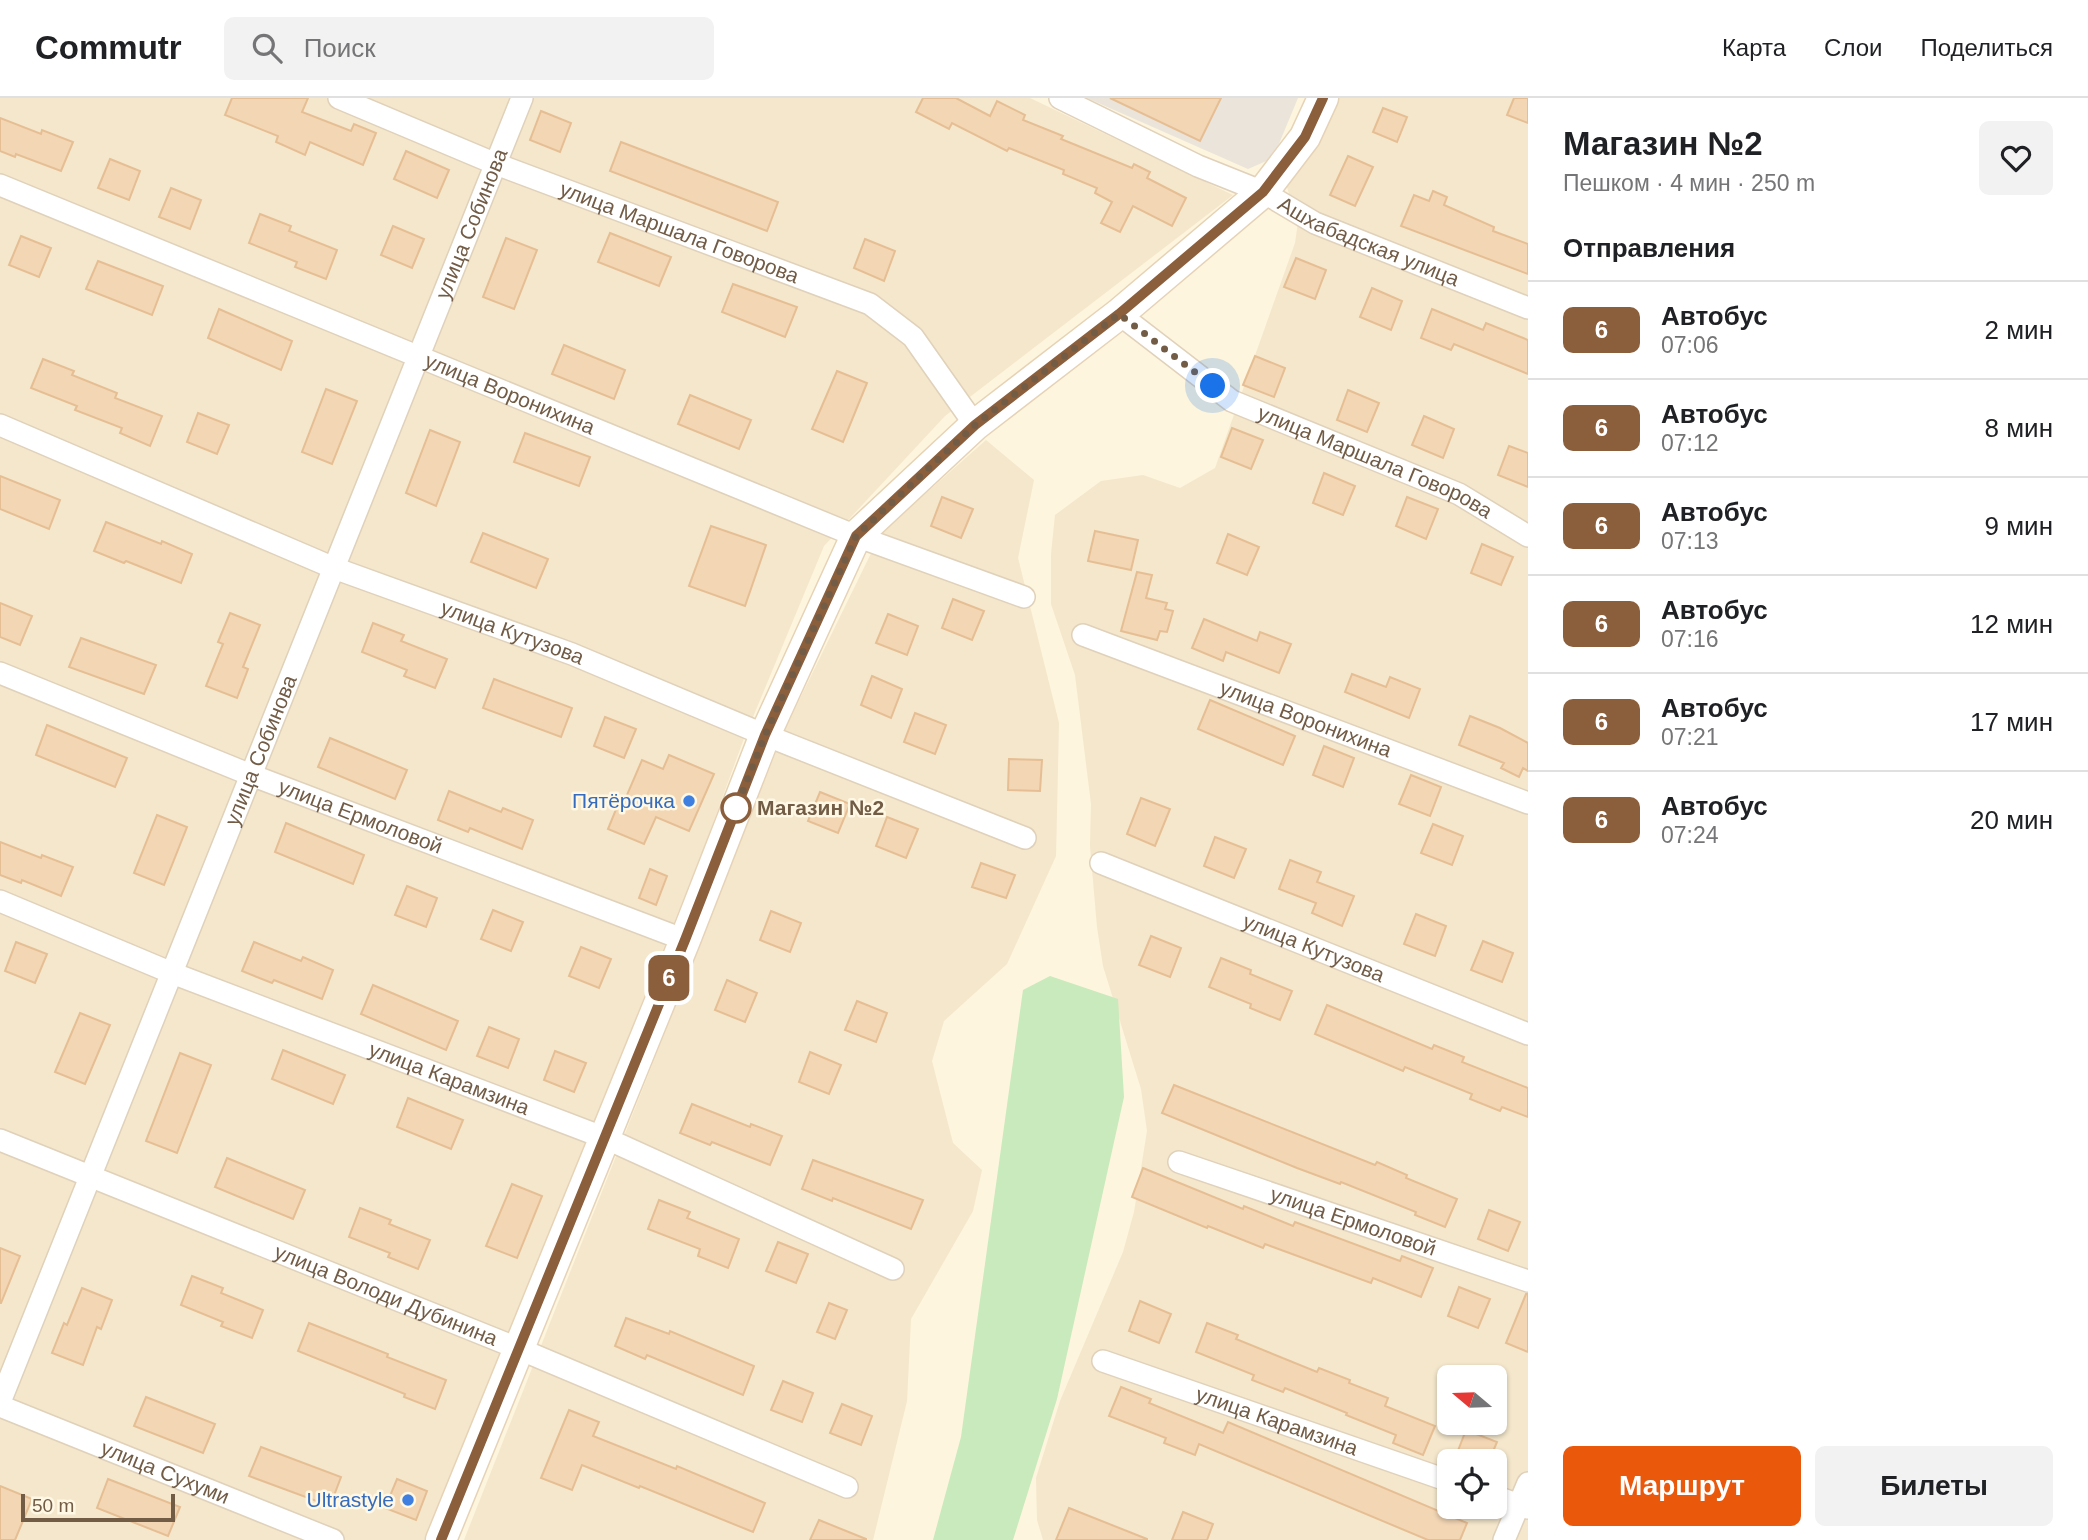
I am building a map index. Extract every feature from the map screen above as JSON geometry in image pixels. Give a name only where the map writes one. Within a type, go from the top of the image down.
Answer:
[{"type":"street","name":"улица Маршала Говорова","points":[[339,98],[496,163],[870,304],[913,337],[975,425]]},
{"type":"street","name":"улица Собинова","points":[[0,1404],[522,98]]},
{"type":"street","name":"Ашхабадская улица","points":[[1060,98],[1198,166],[1263,192],[1315,223],[1528,308]]},
{"type":"street","points":[[441,1540],[685,940],[765,735],[856,536],[975,425],[1119,314],[1263,192],[1305,137],[1323,98]]},
{"type":"street","name":"улица Воронихина","points":[[0,185],[856,536],[1024,597]]},
{"type":"street","name":"улица Маршала Говорова","points":[[1119,314],[1232,401],[1459,494],[1528,536]]},
{"type":"street","name":"улица Кутузова","points":[[0,425],[334,568],[572,654],[765,735],[1025,838]]},
{"type":"street","name":"улица Воронихина","points":[[1083,635],[1528,803]]},
{"type":"street","name":"улица Ермоловой","points":[[0,673],[251,775],[685,940]]},
{"type":"street","name":"улица Кутузова","points":[[1101,863],[1528,1034]]},
{"type":"street","name":"улица Карамзина","points":[[0,901],[172,973],[605,1138],[893,1269]]},
{"type":"street","name":"улица Володи Дубинина","points":[[0,1140],[517,1348],[847,1487]]},
{"type":"street","name":"улица Ермоловой","points":[[1179,1162],[1528,1281]]},
{"type":"street","name":"улица Карамзина","points":[[1102,1362],[1437,1476]]},
{"type":"street","name":"улица Сухуми","points":[[0,1404],[333,1540]]},
{"type":"street","points":[[1504,1540],[1524,1507],[1528,1483]]},
{"type":"street","points":[[1507,1501],[1524,1507]]},
{"type":"shaded area","points":[[0,98],[1030,98],[1233,195],[945,416],[824,546],[743,741],[705,845],[427,1540],[0,1540]]},
{"type":"shaded area","points":[[1087,98],[1298,98],[1273,158],[1248,169]]},
{"type":"shaded area","points":[[1332,98],[1528,98],[1528,1540],[1043,1540],[1037,1520],[1036,1478],[1060,1401],[1123,1252],[1134,1212],[1147,1131],[1141,1089],[1103,966],[1097,927],[1090,846],[1091,804],[1075,675],[1051,604],[1051,554],[1055,515],[1101,481],[1143,475],[1180,488],[1215,468],[1295,243],[1298,222],[1286,184]]},
{"type":"shaded area","points":[[986,440],[1034,480],[1018,558],[1059,723],[1056,856],[1007,964],[944,1021],[932,1061],[953,1143],[982,1170],[973,1211],[911,1319],[907,1401],[873,1540],[464,1540],[786,727],[881,533]]},
{"type":"green space","points":[[1050,976],[1118,999],[1124,1097],[1057,1399],[1013,1540],[933,1540],[961,1437],[1023,990]]},
{"type":"building","points":[[232,98],[308,98],[302,112],[351,131],[354,124],[376,133],[363,165],[310,142],[305,155],[276,142],[278,136],[225,115]]},
{"type":"building","points":[[923,98],[956,98],[990,116],[997,101],[1025,115],[1023,120],[1063,136],[1061,139],[1132,168],[1134,164],[1150,172],[1147,178],[1186,198],[1172,226],[1133,206],[1120,232],[1101,223],[1112,202],[1095,193],[1097,188],[1063,174],[1064,170],[1009,148],[1007,151],[952,123],[949,129],[916,112]]},
{"type":"building","points":[[1110,98],[1221,98],[1200,141]]},
{"type":"building","points":[[1514,98],[1528,98],[1528,123],[1507,115]]},
{"type":"building","points":[[1383,108],[1407,117],[1397,142],[1373,132]]},
{"type":"building","points":[[541,111],[571,123],[560,152],[530,140]]},
{"type":"building","points":[[0,118],[41,134],[42,130],[73,142],[61,171],[16,154],[15,157],[0,151]]},
{"type":"building","points":[[621,142],[778,202],[767,231],[610,171]]},
{"type":"building","points":[[406,151],[449,170],[437,198],[394,179]]},
{"type":"building","points":[[1348,156],[1373,167],[1355,206],[1330,195]]},
{"type":"building","points":[[110,159],[140,171],[129,200],[98,188]]},
{"type":"building","points":[[171,188],[201,200],[190,229],[159,217]]},
{"type":"building","points":[[1433,191],[1447,197],[1444,205],[1494,227],[1493,231],[1528,244],[1528,274],[1401,226],[1414,195],[1429,201]]},
{"type":"building","points":[[260,214],[291,226],[289,231],[337,250],[326,279],[295,267],[297,262],[249,243]]},
{"type":"building","points":[[393,226],[424,239],[412,268],[381,255]]},
{"type":"building","points":[[610,233],[671,257],[659,286],[598,262]]},
{"type":"building","points":[[21,236],[51,248],[39,277],[9,265]]},
{"type":"building","points":[[506,238],[537,250],[514,309],[483,297]]},
{"type":"building","points":[[865,239],[895,251],[884,281],[854,268]]},
{"type":"building","points":[[1296,258],[1326,270],[1315,299],[1284,287]]},
{"type":"building","points":[[98,261],[163,286],[152,315],[86,289]]},
{"type":"building","points":[[733,284],[797,307],[785,337],[722,312]]},
{"type":"building","points":[[1372,288],[1402,301],[1391,330],[1360,317]]},
{"type":"building","points":[[219,309],[292,341],[281,370],[208,338]]},
{"type":"building","points":[[1432,309],[1483,330],[1486,323],[1528,340],[1528,374],[1454,344],[1451,350],[1421,338]]},
{"type":"building","points":[[564,345],[625,370],[614,399],[552,374]]},
{"type":"building","points":[[1255,356],[1285,368],[1274,397],[1243,385]]},
{"type":"building","points":[[43,359],[74,371],[72,375],[117,393],[115,398],[162,416],[150,446],[120,433],[122,428],[75,410],[77,406],[31,388]]},
{"type":"building","points":[[837,371],[867,383],[843,442],[812,429]]},
{"type":"building","points":[[326,389],[357,401],[332,464],[302,452]]},
{"type":"building","points":[[1348,390],[1379,403],[1367,432],[1337,420]]},
{"type":"building","points":[[690,395],[751,420],[739,449],[678,424]]},
{"type":"building","points":[[198,413],[229,425],[217,454],[187,442]]},
{"type":"building","points":[[1424,416],[1454,429],[1443,458],[1412,445]]},
{"type":"building","points":[[1232,428],[1263,440],[1251,469],[1221,457]]},
{"type":"building","points":[[430,430],[460,442],[436,506],[406,493]]},
{"type":"building","points":[[525,433],[590,457],[579,486],[514,462]]},
{"type":"building","points":[[1509,446],[1528,453],[1528,487],[1498,475]]},
{"type":"building","points":[[1324,473],[1355,486],[1343,515],[1313,503]]},
{"type":"building","points":[[0,476],[60,500],[49,529],[0,509]]},
{"type":"building","points":[[942,497],[973,509],[961,538],[931,526]]},
{"type":"building","points":[[1407,497],[1438,509],[1426,539],[1396,526]]},
{"type":"building","points":[[106,522],[192,554],[181,583],[94,551]]},
{"type":"building","points":[[711,526],[766,545],[745,606],[689,586]]},
{"type":"building","points":[[1095,531],[1138,540],[1131,570],[1088,561]]},
{"type":"building","points":[[483,533],[548,559],[536,588],[471,562]]},
{"type":"building","points":[[1228,534],[1259,547],[1247,575],[1217,563]]},
{"type":"building","points":[[1482,544],[1513,557],[1501,585],[1471,573]]},
{"type":"building","points":[[1137,572],[1152,575],[1146,598],[1167,603],[1165,609],[1173,611],[1167,632],[1160,631],[1157,640],[1121,631]]},
{"type":"building","points":[[953,599],[984,611],[972,640],[942,628]]},
{"type":"building","points":[[0,603],[32,616],[20,645],[0,637]]},
{"type":"building","points":[[230,613],[260,625],[243,667],[248,669],[237,698],[206,686],[223,644],[218,642]]},
{"type":"building","points":[[888,614],[918,626],[907,655],[876,643]]},
{"type":"building","points":[[1204,619],[1257,641],[1260,632],[1291,644],[1279,673],[1226,652],[1223,661],[1192,648]]},
{"type":"building","points":[[373,623],[404,635],[401,641],[447,659],[435,688],[404,676],[407,670],[362,652]]},
{"type":"building","points":[[81,638],[156,665],[144,694],[69,667]]},
{"type":"building","points":[[1352,674],[1386,687],[1390,677],[1420,689],[1409,718],[1345,692]]},
{"type":"building","points":[[872,676],[902,689],[891,718],[861,705]]},
{"type":"building","points":[[494,679],[572,708],[561,737],[483,708]]},
{"type":"building","points":[[1210,700],[1295,736],[1283,765],[1198,729]]},
{"type":"building","points":[[915,713],[946,725],[935,754],[904,742]]},
{"type":"building","points":[[1470,716],[1528,743],[1528,771],[1523,768],[1519,777],[1501,768],[1504,763],[1459,745]]},
{"type":"building","points":[[605,717],[636,729],[624,758],[594,746]]},
{"type":"building","points":[[47,725],[127,758],[115,787],[36,755]]},
{"type":"building","points":[[330,738],[407,770],[395,799],[318,767]]},
{"type":"building","points":[[1324,746],[1354,758],[1343,787],[1313,775]]},
{"type":"building","points":[[669,755],[714,774],[689,831],[656,817],[644,844],[608,829],[617,807],[621,809],[642,760],[663,769]]},
{"type":"building","points":[[1009,759],[1042,760],[1040,791],[1008,790]]},
{"type":"building","points":[[1411,775],[1441,787],[1430,816],[1399,804]]},
{"type":"building","points":[[449,791],[501,812],[503,808],[533,820],[522,849],[470,828],[468,832],[438,820]]},
{"type":"building","points":[[820,792],[850,804],[838,833],[808,821]]},
{"type":"building","points":[[1141,798],[1170,809],[1155,846],[1127,834]]},
{"type":"building","points":[[157,815],[187,827],[164,885],[134,873]]},
{"type":"building","points":[[887,817],[918,829],[906,858],[876,846]]},
{"type":"building","points":[[286,823],[364,855],[353,884],[275,852]]},
{"type":"building","points":[[1433,824],[1463,836],[1452,865],[1421,853]]},
{"type":"building","points":[[1215,837],[1246,849],[1234,878],[1204,866]]},
{"type":"building","points":[[0,842],[73,867],[61,896],[22,880],[21,883],[0,875]]},
{"type":"building","points":[[1290,860],[1321,872],[1317,882],[1354,896],[1342,926],[1312,913],[1316,903],[1279,889]]},
{"type":"building","points":[[981,863],[1015,875],[1006,898],[972,887]]},
{"type":"building","points":[[650,869],[667,876],[656,905],[639,898]]},
{"type":"building","points":[[407,886],[437,898],[426,927],[395,915]]},
{"type":"building","points":[[493,910],[523,922],[511,951],[481,939]]},
{"type":"building","points":[[771,911],[801,923],[790,952],[760,940]]},
{"type":"building","points":[[1416,914],[1446,926],[1435,956],[1404,944]]},
{"type":"building","points":[[1151,936],[1181,948],[1170,977],[1139,965]]},
{"type":"building","points":[[1483,941],[1513,953],[1502,982],[1471,970]]},
{"type":"building","points":[[16,942],[47,954],[35,983],[5,971]]},
{"type":"building","points":[[254,942],[301,961],[303,957],[333,970],[322,999],[242,971]]},
{"type":"building","points":[[581,947],[611,959],[599,988],[569,976]]},
{"type":"building","points":[[1221,958],[1251,970],[1250,974],[1292,991],[1280,1020],[1250,1008],[1251,1004],[1209,987]]},
{"type":"building","points":[[727,980],[757,993],[745,1022],[715,1010]]},
{"type":"building","points":[[373,985],[458,1021],[446,1050],[361,1014]]},
{"type":"building","points":[[857,1001],[887,1013],[876,1042],[845,1030]]},
{"type":"building","points":[[1327,1005],[1432,1049],[1434,1045],[1464,1057],[1462,1062],[1528,1088],[1528,1117],[1502,1107],[1500,1111],[1470,1099],[1472,1094],[1405,1067],[1403,1071],[1315,1034]]},
{"type":"building","points":[[80,1013],[110,1025],[85,1084],[55,1072]]},
{"type":"building","points":[[489,1027],[519,1039],[508,1068],[477,1056]]},
{"type":"building","points":[[283,1050],[345,1075],[333,1104],[272,1079]]},
{"type":"building","points":[[555,1051],[586,1063],[574,1092],[544,1080]]},
{"type":"building","points":[[810,1052],[841,1065],[829,1094],[799,1082]]},
{"type":"building","points":[[180,1053],[211,1065],[177,1153],[146,1141]]},
{"type":"building","points":[[1174,1085],[1375,1165],[1377,1162],[1407,1175],[1406,1178],[1457,1199],[1445,1227],[1415,1215],[1416,1212],[1341,1182],[1340,1184],[1297,1168],[1162,1113]]},
{"type":"building","points":[[408,1098],[463,1120],[451,1149],[397,1127]]},
{"type":"building","points":[[692,1104],[750,1127],[751,1124],[782,1136],[770,1165],[712,1142],[710,1145],[680,1133]]},
{"type":"building","points":[[227,1158],[305,1190],[293,1219],[215,1187]]},
{"type":"building","points":[[813,1160],[923,1200],[911,1229],[833,1198],[832,1201],[802,1189]]},
{"type":"building","points":[[1143,1168],[1243,1209],[1244,1206],[1293,1226],[1295,1222],[1400,1261],[1402,1256],[1433,1268],[1421,1297],[1373,1278],[1371,1283],[1265,1244],[1263,1248],[1132,1197]]},
{"type":"building","points":[[512,1184],[542,1196],[517,1258],[486,1246]]},
{"type":"building","points":[[659,1200],[690,1212],[687,1218],[739,1239],[728,1268],[698,1256],[700,1249],[648,1229]]},
{"type":"building","points":[[360,1208],[391,1220],[389,1224],[430,1240],[418,1269],[388,1257],[390,1253],[349,1237]]},
{"type":"building","points":[[1489,1210],[1520,1222],[1508,1251],[1478,1239]]},
{"type":"building","points":[[778,1242],[808,1254],[796,1283],[766,1271]]},
{"type":"building","points":[[0,1248],[20,1256],[1,1303],[0,1303]]},
{"type":"building","points":[[192,1276],[223,1288],[221,1293],[263,1310],[252,1338],[221,1326],[223,1322],[181,1305]]},
{"type":"building","points":[[1459,1287],[1490,1299],[1478,1328],[1448,1316]]},
{"type":"building","points":[[82,1288],[112,1300],[101,1329],[97,1327],[83,1365],[52,1353]]},
{"type":"building","points":[[1528,1294],[1528,1352],[1506,1343]]},
{"type":"building","points":[[1140,1301],[1171,1314],[1159,1343],[1129,1331]]},
{"type":"building","points":[[829,1303],[847,1310],[835,1339],[817,1332]]},
{"type":"building","points":[[626,1318],[669,1334],[670,1331],[754,1366],[743,1395],[647,1355],[645,1359],[615,1346]]},
{"type":"building","points":[[309,1323],[446,1380],[435,1409],[404,1397],[405,1394],[298,1351]]},
{"type":"building","points":[[1207,1323],[1238,1335],[1236,1339],[1317,1372],[1319,1368],[1350,1380],[1349,1383],[1388,1398],[1385,1406],[1435,1426],[1423,1455],[1393,1443],[1396,1435],[1285,1388],[1283,1392],[1252,1380],[1254,1375],[1196,1352]]},
{"type":"building","points":[[783,1381],[813,1393],[802,1422],[771,1410]]},
{"type":"building","points":[[1121,1387],[1151,1399],[1149,1403],[1223,1433],[1228,1422],[1437,1510],[1437,1519],[1458,1519],[1467,1523],[1460,1540],[1428,1540],[1199,1444],[1195,1455],[1164,1443],[1166,1438],[1109,1416]]},
{"type":"building","points":[[146,1397],[215,1424],[203,1453],[134,1426]]},
{"type":"building","points":[[842,1404],[872,1416],[861,1445],[830,1433]]},
{"type":"building","points":[[569,1410],[599,1422],[593,1436],[676,1469],[677,1466],[765,1503],[753,1532],[582,1465],[572,1490],[541,1478]]},
{"type":"building","points":[[1464,1435],[1479,1435],[1497,1442],[1494,1449],[1459,1449]]},
{"type":"building","points":[[261,1447],[341,1477],[330,1506],[249,1476]]},
{"type":"building","points":[[108,1479],[180,1507],[168,1536],[97,1508]]},
{"type":"building","points":[[397,1479],[427,1491],[416,1520],[385,1508]]},
{"type":"building","points":[[0,1486],[32,1499],[15,1540],[0,1540]]},
{"type":"building","points":[[1069,1508],[1147,1539],[1147,1540],[1056,1540]]},
{"type":"building","points":[[1183,1512],[1213,1524],[1207,1540],[1172,1540]]},
{"type":"building","points":[[819,1520],[866,1539],[866,1540],[810,1540]]},
{"type":"bus line","name":"6","points":[[441,1540],[685,940],[765,735],[856,536],[975,425],[1119,314],[1263,192],[1305,137],[1323,98]]},
{"type":"place","name":"Пятёрочка","points":[[689,801]]},
{"type":"place","name":"Магазин №2","points":[[736,808]]},
{"type":"place","name":"Ultrastyle","points":[[408,1500]]},
{"type":"route","points":[[736,808],[735,811],[765,735],[856,536],[975,425],[1119,314],[1213,386]]}]
